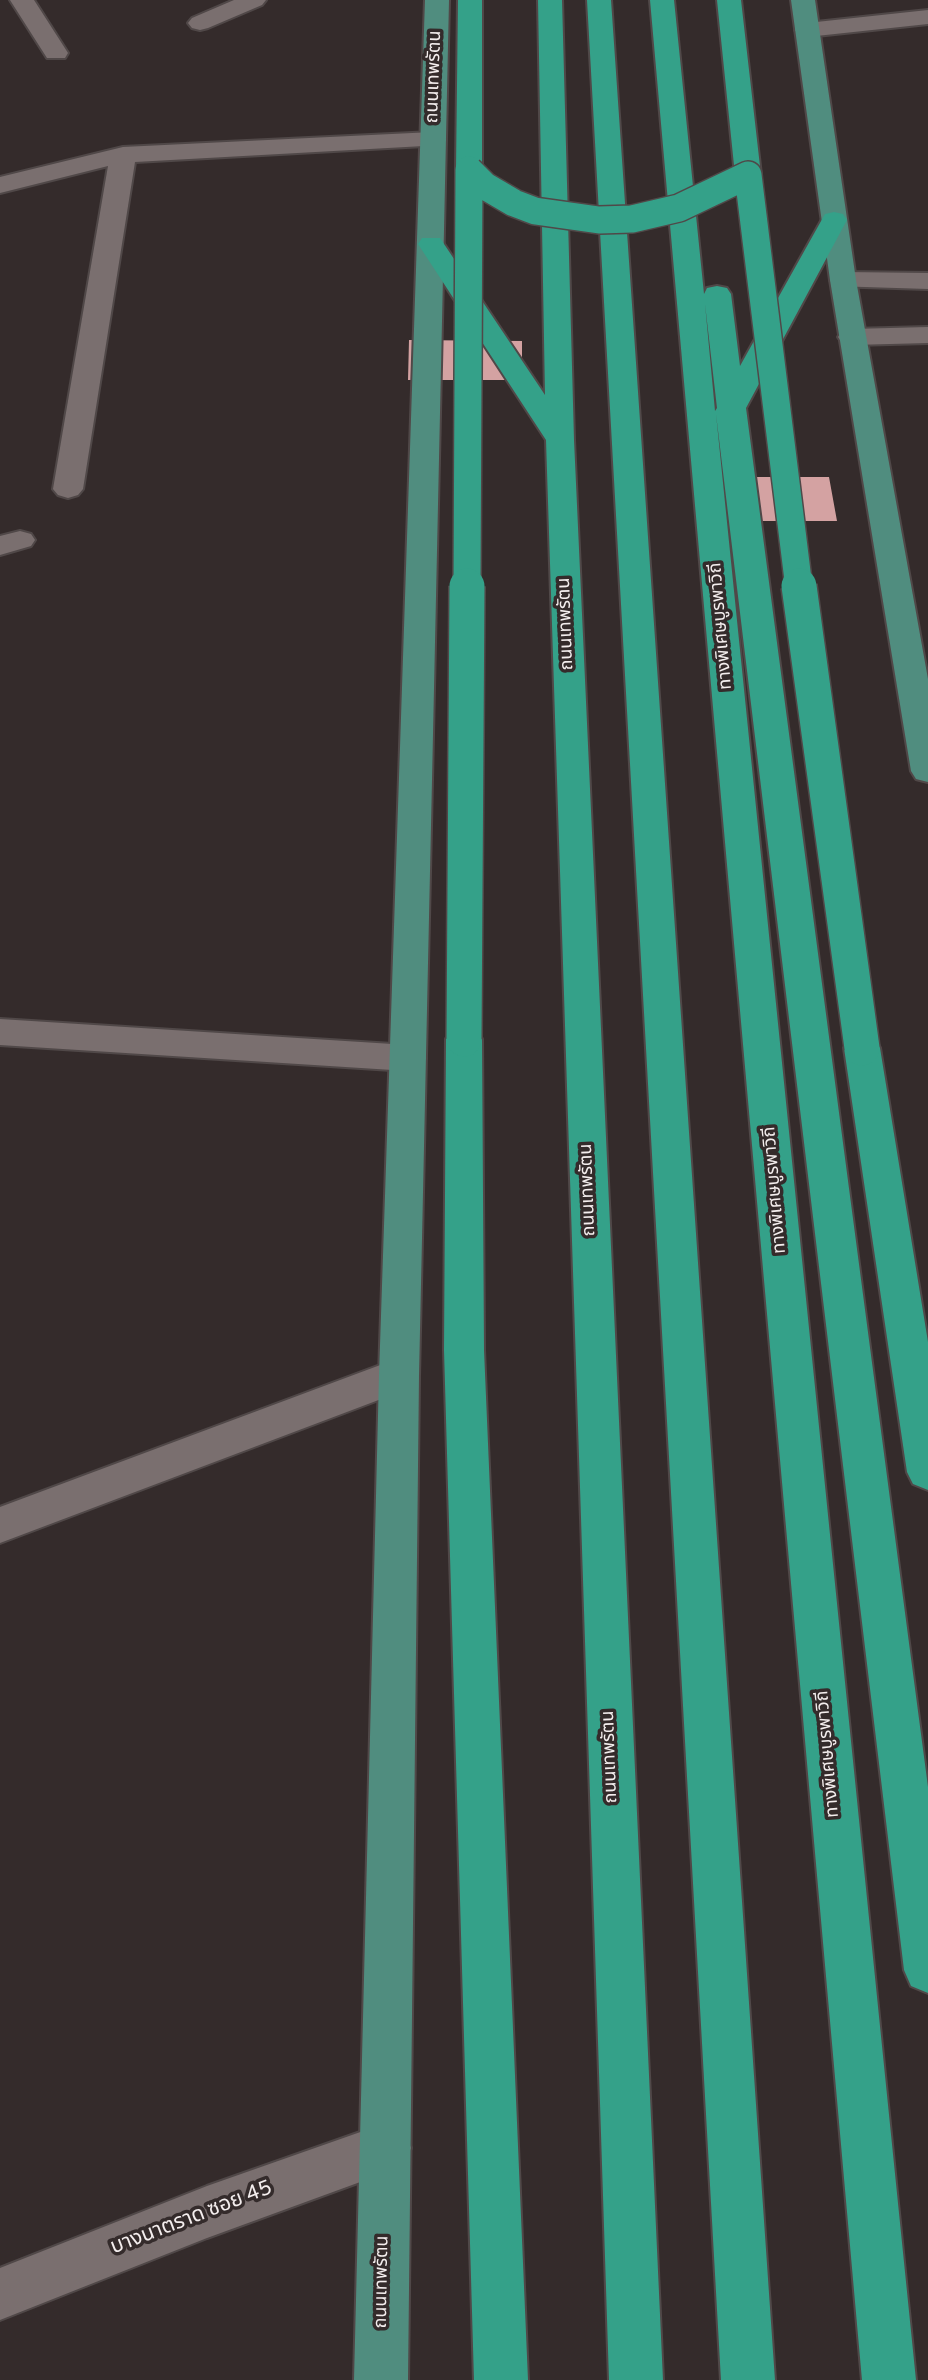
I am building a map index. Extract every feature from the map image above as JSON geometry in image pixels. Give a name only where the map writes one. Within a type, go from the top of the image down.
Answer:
[{"type":"highway","points":[[470,0],[464,1350],[501,2380]]},
{"type":"highway","name":"ถนนเทพรัตน","points":[[550,0],[560,440],[636,2380]]},
{"type":"highway","points":[[599,0],[748,2380]]},
{"type":"highway","name":"ทางพิเศษบูรพาวิถี","points":[[662,0],[889,2380]]},
{"type":"highway","points":[[686,0],[729,412],[928,1970]]},
{"type":"highway","points":[[729,0],[788,509],[862,1048],[928,1472]]},
{"type":"highway","points":[[469,170],[485,186],[514,204],[535,211],[598,220],[632,219],[679,208],[718,192],[748,175]]},
{"type":"highway","points":[[729,412],[834,220]]},
{"type":"highway","points":[[431,244],[560,440]]},
{"type":"main road","name":"ถนนเทพรัตน","points":[[381,2380],[400,1375],[437,0]]},
{"type":"main road","points":[[803,0],[852,337],[928,771]]},
{"type":"street","points":[[22,0],[56,53]]},
{"type":"street","points":[[200,23],[254,0]]},
{"type":"street","points":[[807,30],[928,17]]},
{"type":"street","points":[[0,185],[122,155],[433,140]]},
{"type":"street","points":[[68,489],[122,155]]},
{"type":"street","points":[[843,279],[928,281]]},
{"type":"street","points":[[852,337],[928,335]]},
{"type":"street","points":[[0,1032],[408,1058]]},
{"type":"street","points":[[0,1525],[400,1375]]},
{"type":"street","name":"บางนาตราด ซอย 45","points":[[0,2294],[206,2212],[386,2148]]},
{"type":"building","points":[[409,340],[522,341],[522,380],[408,380]]},
{"type":"building","points":[[726,477],[829,477],[837,521],[732,521]]}]
